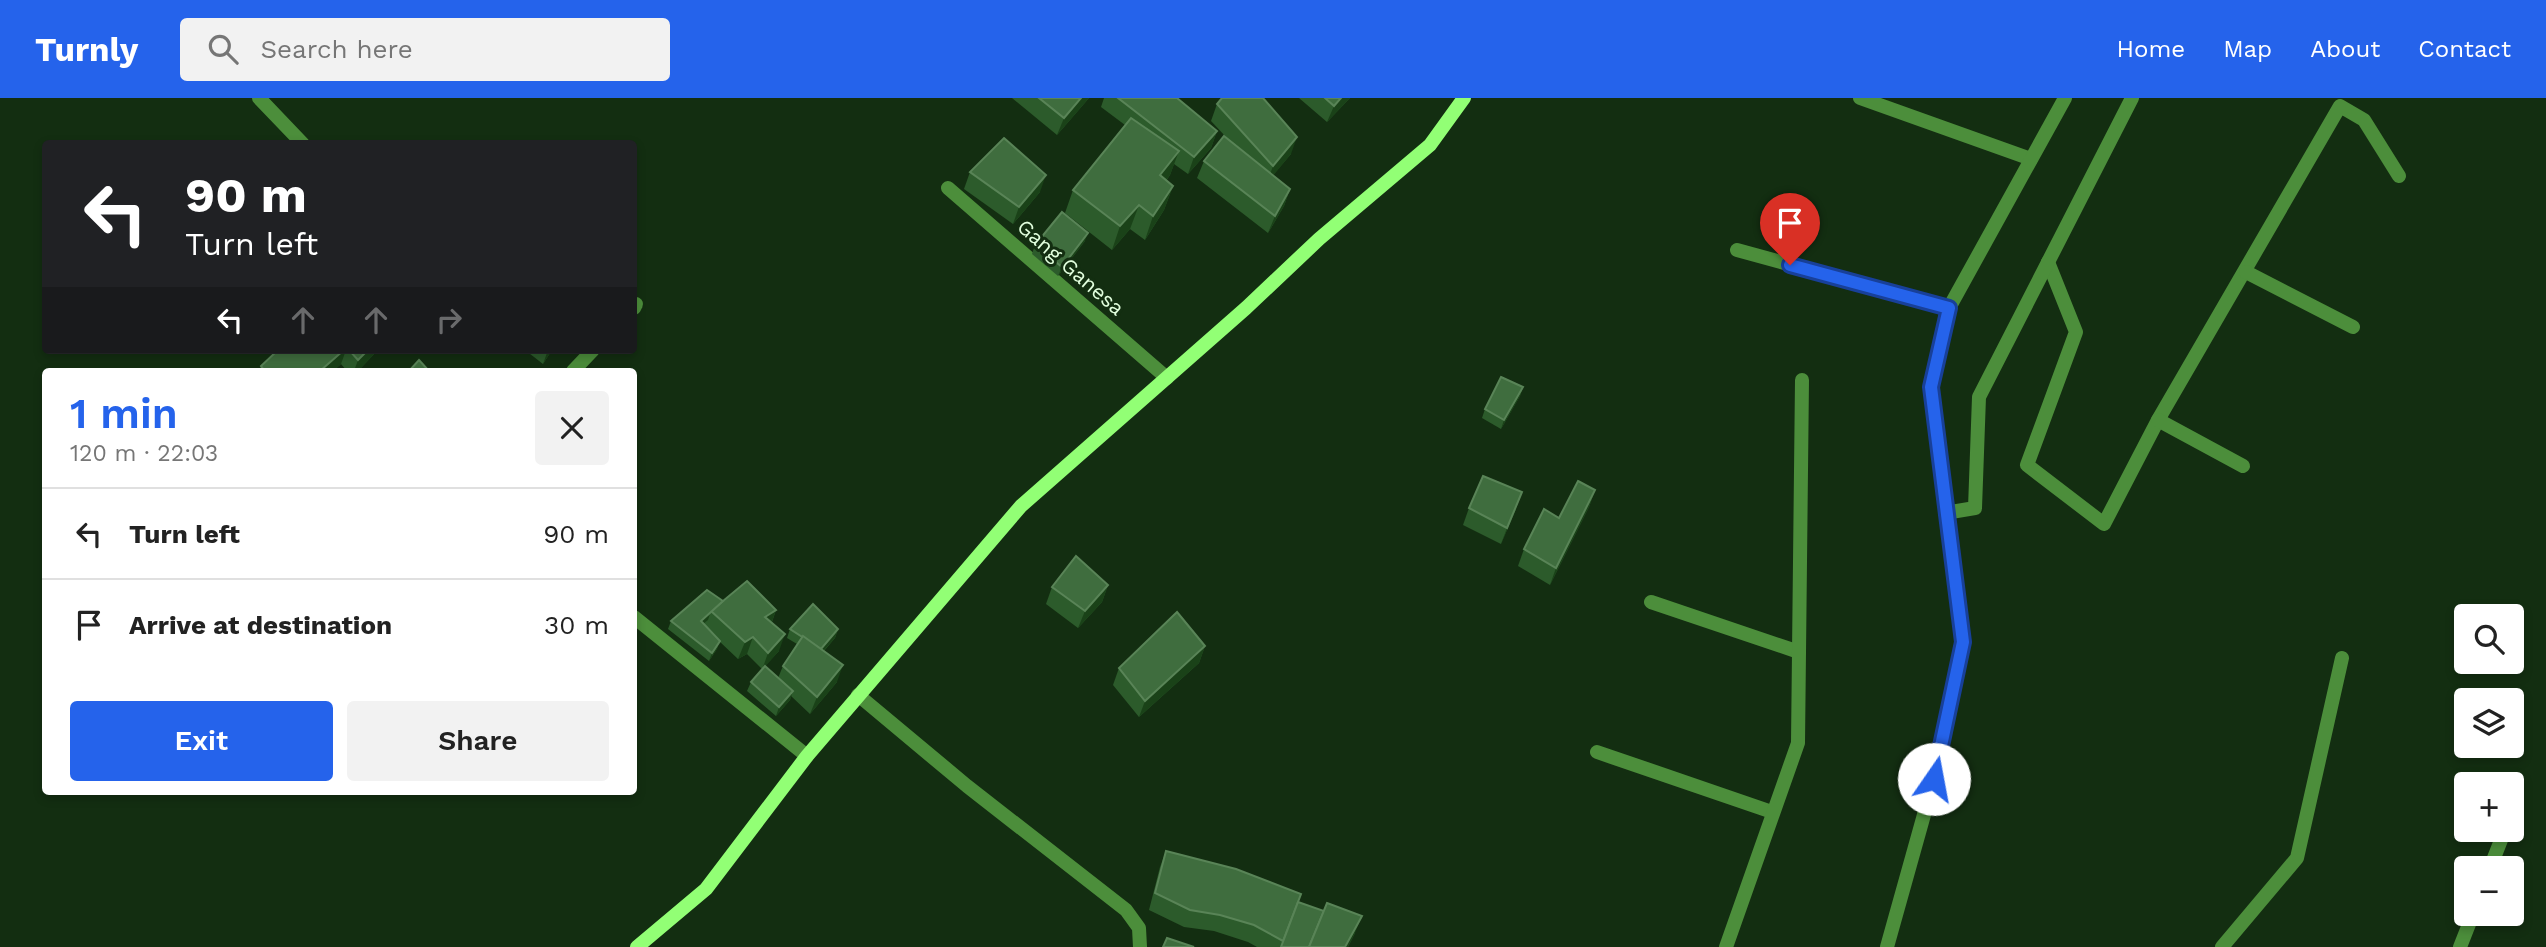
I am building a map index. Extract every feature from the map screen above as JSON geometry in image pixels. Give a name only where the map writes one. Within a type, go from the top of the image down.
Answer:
[{"type":"street","points":[[259,98],[299,140]]},
{"type":"street","points":[[637,947],[706,889],[807,756],[1021,506],[1319,239],[1430,145],[1464,98]]},
{"type":"street","points":[[1860,98],[2031,159]]},
{"type":"street","points":[[1887,947],[1934,779],[1963,642],[1931,387],[1949,308],[2065,98]]},
{"type":"street","points":[[1945,513],[1975,508],[1979,397],[2132,98]]},
{"type":"street","points":[[2048,262],[2076,332],[2027,465],[2104,524],[2158,420],[2340,106],[2364,120],[2399,176]]},
{"type":"street","name":"Gang Ganesa","points":[[948,188],[1167,378]]},
{"type":"street","points":[[1737,250],[1949,308]]},
{"type":"street","points":[[2246,272],[2353,327]]},
{"type":"street","points":[[576,368],[589,354]]},
{"type":"street","points":[[1726,947],[1798,743],[1802,380]]},
{"type":"street","points":[[2158,420],[2243,467]]},
{"type":"street","points":[[1651,602],[1798,652]]},
{"type":"street","points":[[637,619],[807,756]]},
{"type":"street","points":[[2222,947],[2297,858],[2342,658]]},
{"type":"street","points":[[858,695],[967,786],[1126,910],[1139,928],[1140,947]]},
{"type":"street","points":[[1597,752],[1772,812]]},
{"type":"street","points":[[2460,947],[2468,926]]},
{"type":"building","points":[[1039,98],[1081,98],[1064,118]]},
{"type":"building","points":[[1118,98],[1177,98],[1217,131],[1194,157]]},
{"type":"building","points":[[1222,98],[1263,98],[1297,137],[1273,166],[1217,104]]},
{"type":"building","points":[[1325,98],[1341,98],[1334,106]]},
{"type":"building","points":[[1131,118],[1179,151],[1160,175],[1173,186],[1153,216],[1139,205],[1120,226],[1073,190]]},
{"type":"building","points":[[1224,136],[1290,189],[1275,216],[1204,161]]},
{"type":"building","points":[[1004,138],[1046,175],[1019,207],[970,172]]},
{"type":"building","points":[[1062,212],[1088,233],[1062,267],[1035,245]]},
{"type":"building","points":[[274,354],[339,354],[323,368],[261,366]]},
{"type":"building","points":[[353,354],[364,354],[358,360]]},
{"type":"building","points":[[419,360],[426,368],[412,368]]},
{"type":"building","points":[[1501,377],[1523,387],[1504,420],[1485,409]]},
{"type":"building","points":[[1483,476],[1522,492],[1507,528],[1469,508]]},
{"type":"building","points":[[1578,481],[1595,490],[1556,568],[1524,549],[1544,509],[1559,518]]},
{"type":"building","points":[[1076,556],[1108,585],[1085,611],[1052,587]]},
{"type":"building","points":[[747,581],[776,610],[765,617],[785,634],[768,653],[753,637],[745,642],[711,611]]},
{"type":"building","points":[[707,590],[723,601],[701,621],[720,641],[712,653],[671,621]]},
{"type":"building","points":[[813,604],[838,629],[821,649],[790,629]]},
{"type":"building","points":[[1177,612],[1205,646],[1145,701],[1119,668]]},
{"type":"building","points":[[803,636],[843,665],[817,697],[783,666]]},
{"type":"building","points":[[765,666],[793,691],[779,707],[751,682]]},
{"type":"building","points":[[1166,851],[1236,869],[1301,894],[1283,941],[1254,925],[1190,910],[1155,893]]},
{"type":"building","points":[[1298,902],[1324,911],[1309,947],[1281,947]]},
{"type":"building","points":[[1327,903],[1362,916],[1345,947],[1309,947]]},
{"type":"building","points":[[1167,938],[1194,947],[1163,947]]},
{"type":"route","points":[[1790,265],[1949,308],[1931,387],[1963,642],[1934,779]]}]
